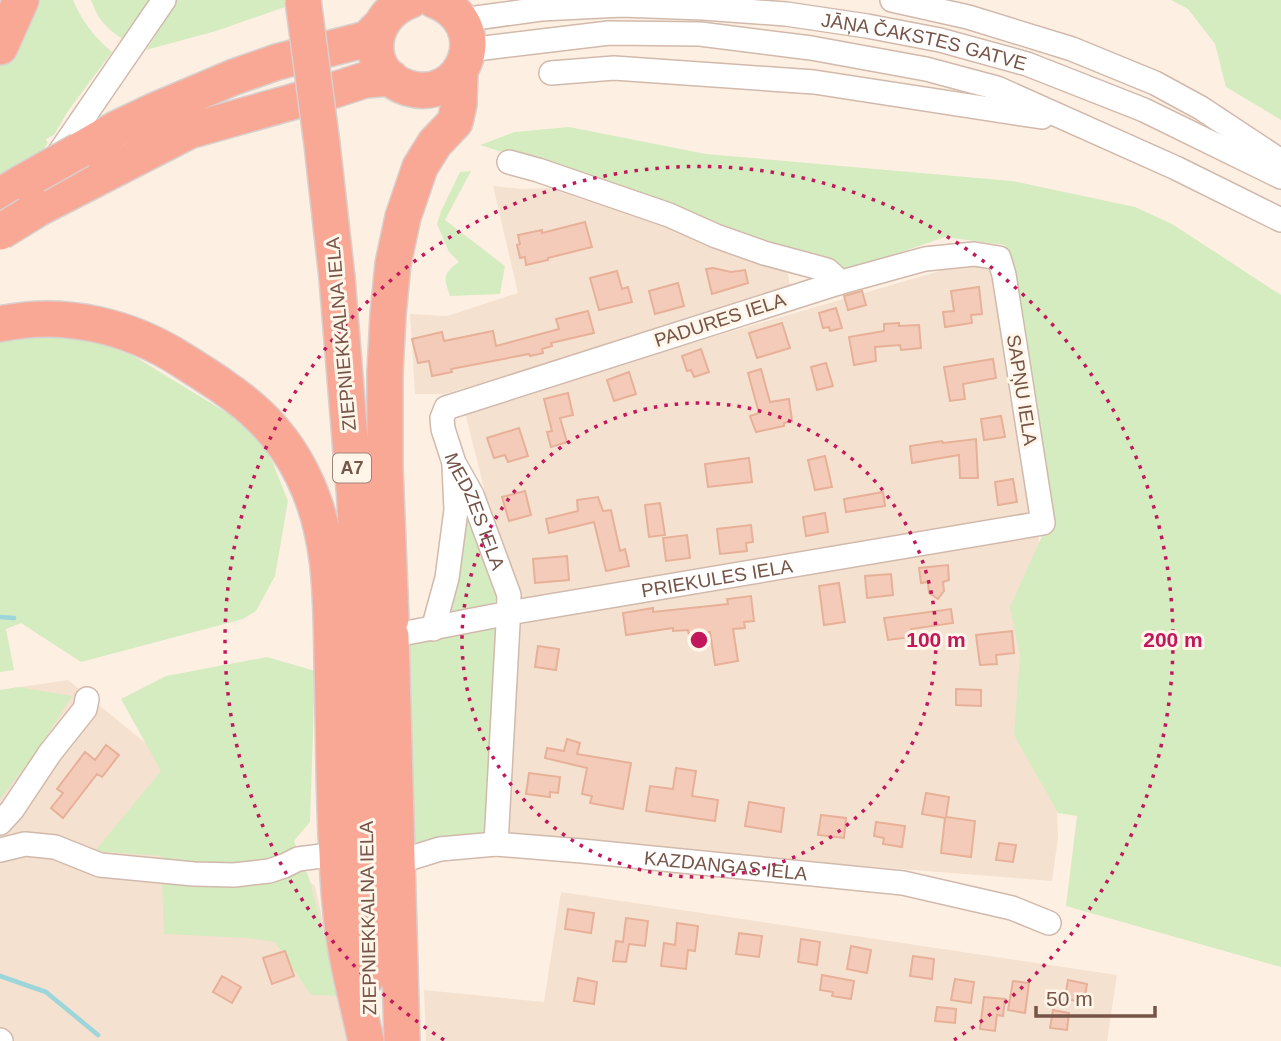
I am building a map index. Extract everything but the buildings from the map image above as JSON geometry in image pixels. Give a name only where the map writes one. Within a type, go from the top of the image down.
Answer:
[{"type":"highway","points":[[0,47],[22,0]]},
{"type":"highway","name":"ZIEPNIEKKALNA IELA","points":[[303,0],[337,278],[355,500],[365,795],[369,1041]]},
{"type":"highway","points":[[0,234],[21,195],[80,150],[116,129],[234,77],[277,62],[367,39],[393,9],[411,0]]},
{"type":"highway","points":[[379,27],[376,49],[384,70],[400,85],[421,90],[433,89],[452,79],[458,28]]},
{"type":"highway","name":"ZIEPNIEKKALNA IELA","points":[[402,1041],[385,468],[388,315],[393,264],[403,217],[420,167],[435,143],[456,122],[459,104],[458,28]]},
{"type":"highway","points":[[21,195],[189,131],[365,80],[391,78]]},
{"type":"highway","points":[[0,324],[64,319],[106,327],[148,341],[237,396],[264,420],[287,449],[302,474],[323,534],[328,566],[337,854],[345,943],[369,1041]]},
{"type":"highway","name":"ZIEPNIEKKALNA IELA","points":[[365,795],[398,862]]},
{"type":"street","points":[[0,234],[19,212],[164,0]]},
{"type":"street","points":[[899,1],[968,17],[1072,49],[1155,83],[1201,108],[1281,161]]},
{"type":"street","name":"JĀŅA ČAKSTES GATVE","points":[[458,28],[541,9],[622,5],[786,14],[867,26],[940,40],[1027,64],[1144,110],[1281,177]]},
{"type":"street","name":"JĀŅA ČAKSTES GATVE","points":[[458,28],[700,34],[811,48],[926,69],[998,88],[1176,168],[1281,220]]},
{"type":"street","points":[[551,73],[614,68],[814,82],[1068,120]]},
{"type":"street","points":[[509,162],[669,215],[764,253],[827,270],[838,283]]},
{"type":"street","name":"PADURES IELA","points":[[446,408],[838,283],[925,259],[974,254],[999,258]]},
{"type":"street","name":"SAPŅU IELA","points":[[999,258],[1004,275],[1043,523]]},
{"type":"street","name":"MEDZES IELA","points":[[446,408],[442,418],[443,429],[454,463],[472,495],[509,595],[496,844]]},
{"type":"street","points":[[433,629],[447,578],[456,510],[454,463]]},
{"type":"street","name":"PRIEKULES IELA","points":[[391,627],[433,629],[509,613],[1043,523]]},
{"type":"street","points":[[0,824],[85,709],[87,699]]},
{"type":"street","points":[[20,797],[19,814],[31,832],[55,847],[100,864],[207,875],[234,875],[269,871],[298,859],[337,854]]},
{"type":"street","points":[[0,850],[25,844],[55,847]]},
{"type":"street","name":"KAZDANGAS IELA","points":[[398,862],[440,849],[496,844],[902,883],[1012,908],[1049,923]]},
{"type":"shaded area","points":[[493,186],[549,188],[787,268],[791,291],[444,394],[415,394],[410,314],[447,316],[518,293]]},
{"type":"shaded area","points":[[995,255],[1036,512],[1052,674],[1058,838],[1052,881],[500,835],[518,622],[464,409]]},
{"type":"shaded area","points":[[68,680],[315,886],[340,999],[346,1012],[347,1041],[0,1041],[0,690]]},
{"type":"shaded area","points":[[561,892],[1117,975],[1107,1041],[426,1041],[424,990],[544,1002]]},
{"type":"green space","points":[[31,0],[73,0],[89,28],[112,52],[68,111],[54,135],[46,139],[49,141],[40,155],[0,179],[0,67]]},
{"type":"green space","points":[[91,0],[152,0],[124,40],[103,23]]},
{"type":"green space","points":[[176,0],[287,0],[288,6],[216,31],[146,50],[156,35],[153,32]]},
{"type":"green space","points":[[1171,0],[1281,0],[1281,120],[1226,87],[1215,44],[1188,9]]},
{"type":"green space","points":[[569,127],[706,154],[1012,181],[1135,207],[1172,224],[1281,295],[1281,967],[1066,906],[1077,816],[1058,813],[1014,735],[1020,656],[1010,607],[1043,534],[1017,292],[1005,245],[945,237],[843,272],[652,199],[480,145],[515,132]]},
{"type":"green space","points":[[471,171],[445,220],[505,266],[500,294],[450,296],[446,285],[447,273],[459,262],[449,252],[437,224],[460,172]]},
{"type":"green space","points":[[77,335],[132,355],[250,427],[272,461],[288,501],[275,576],[256,611],[243,619],[81,662],[21,623],[6,629],[14,670],[0,672],[0,341],[16,336]]},
{"type":"green space","points":[[463,491],[500,589],[497,599],[490,607],[450,616],[443,607]]},
{"type":"green space","points":[[488,624],[496,630],[487,835],[420,845],[412,838],[402,648],[413,639]]},
{"type":"green space","points":[[267,657],[315,671],[310,822],[294,841],[309,878],[340,996],[311,995],[275,942],[164,934],[161,856],[95,851],[161,771],[121,699],[166,676]]},
{"type":"green space","points":[[19,687],[72,696],[35,754],[0,799],[0,690]]},
{"type":"waterway","points":[[0,617],[14,618]]},
{"type":"waterway","points":[[0,976],[46,992],[98,1035]]}]
